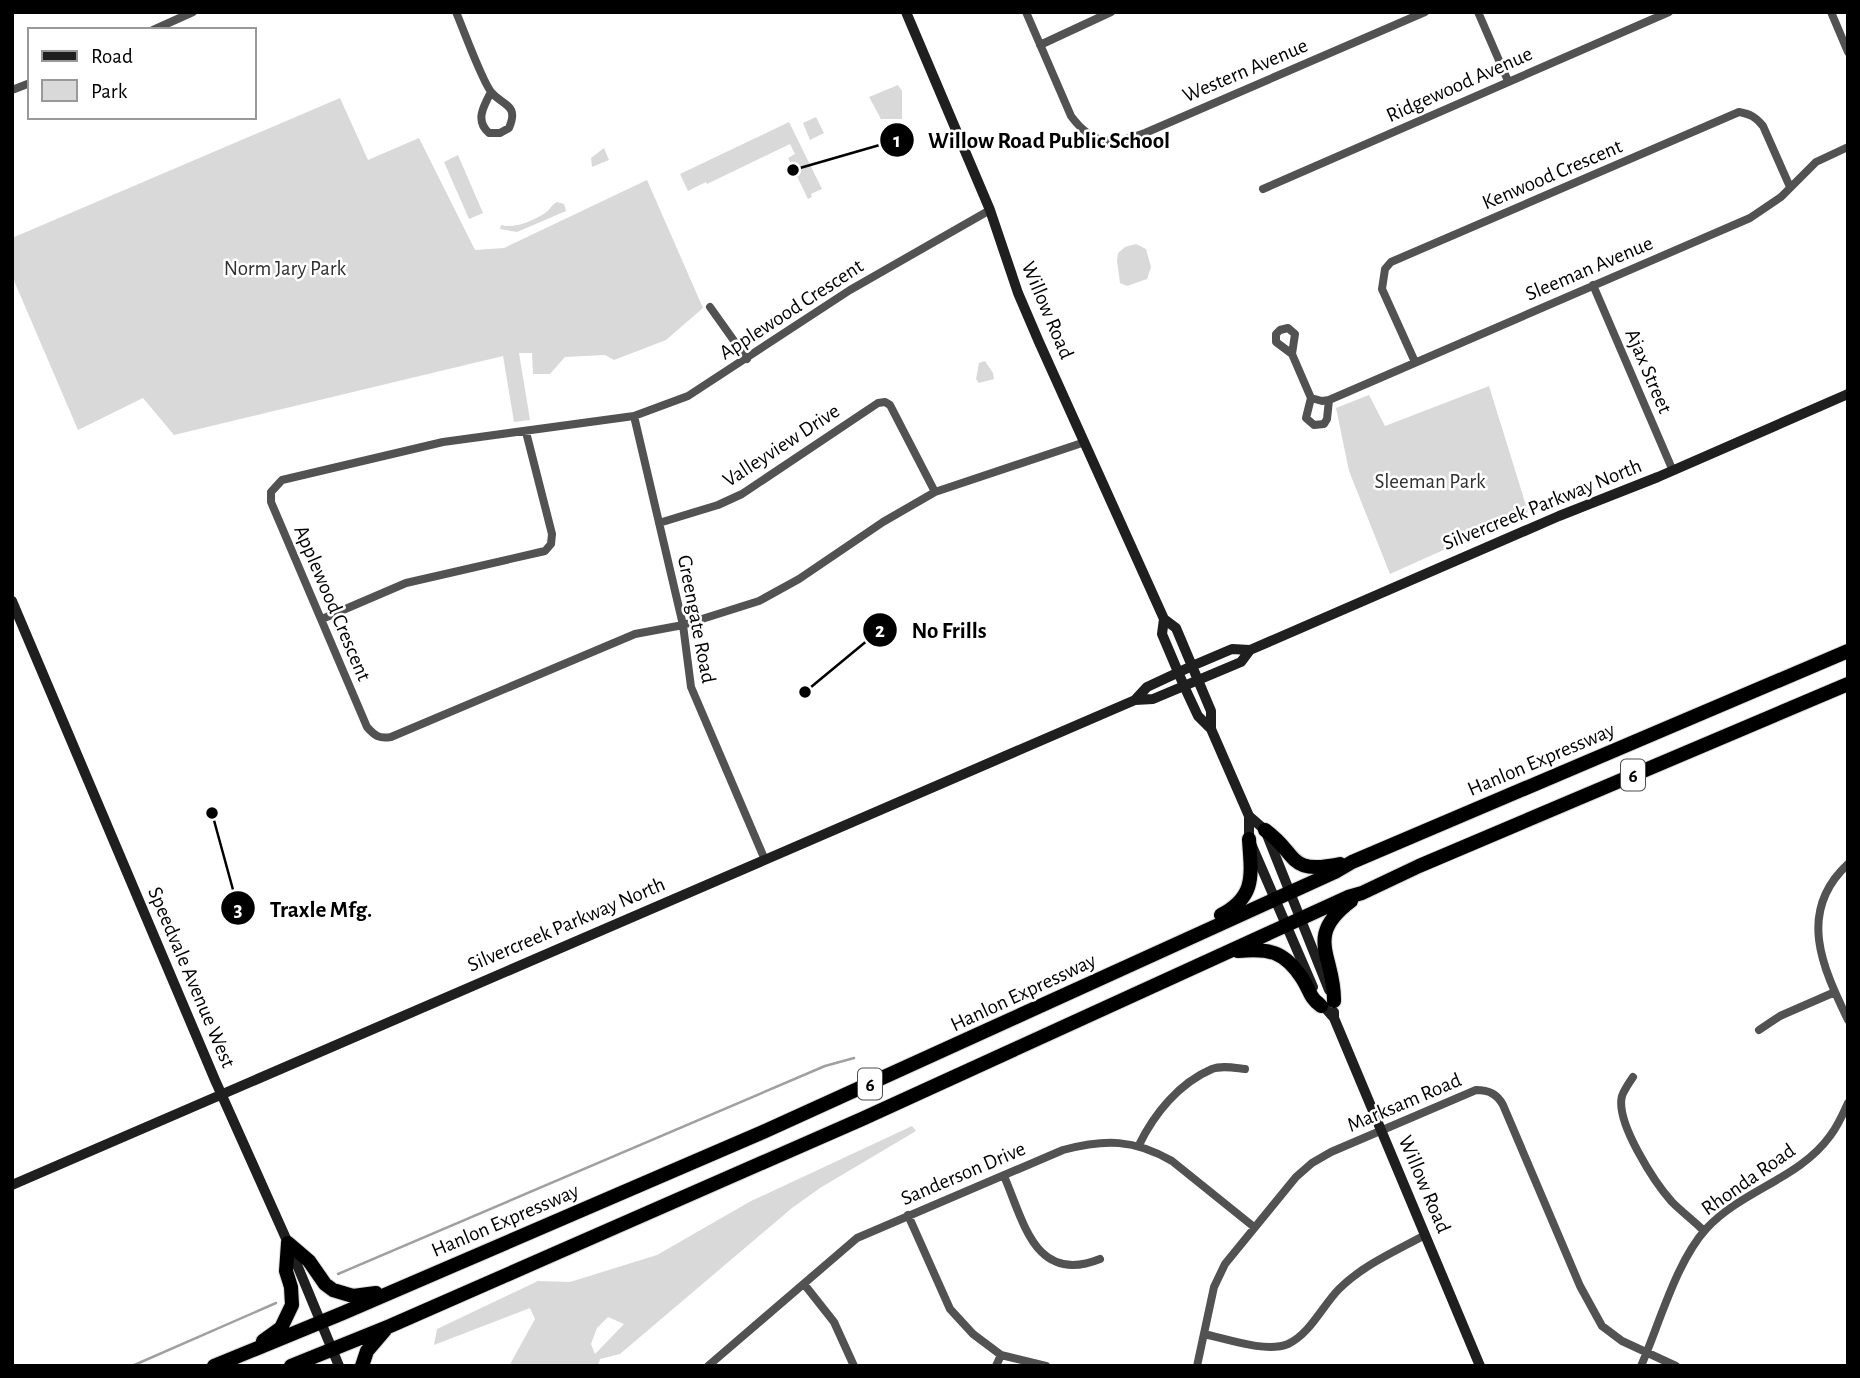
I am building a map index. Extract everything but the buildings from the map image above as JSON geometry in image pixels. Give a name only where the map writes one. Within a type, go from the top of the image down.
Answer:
[{"type":"highway","name":"Hanlon Expressway","points":[[214,1366],[763,1132],[1352,862],[1848,651]]},
{"type":"highway","name":"6","points":[[291,1366],[390,1326],[862,1119],[1419,866],[1848,684]]},
{"type":"highway","points":[[1265,830],[1298,864],[1312,868],[1352,862]]},
{"type":"highway","points":[[1193,937],[1204,925],[1242,901],[1250,886],[1250,839]]},
{"type":"highway","points":[[1226,952],[1256,949],[1275,953],[1285,959],[1302,979],[1312,999],[1328,1003],[1334,987],[1324,948],[1325,932],[1339,911],[1362,893]]},
{"type":"highway","points":[[288,1243],[309,1261],[325,1284],[333,1290],[353,1296],[391,1291]]},
{"type":"highway","points":[[253,1349],[281,1328],[292,1306],[291,1287],[286,1271],[288,1243]]},
{"type":"highway","points":[[362,1366],[367,1351],[390,1326]]},
{"type":"main road","name":"Willow Road","points":[[906,12],[990,210],[1018,293],[1164,619],[1176,628],[1211,711],[1211,729]]},
{"type":"main road","name":"Silvercreek Parkway North","points":[[1135,700],[1147,687],[1192,666],[1233,649],[1250,650],[1848,394]]},
{"type":"main road","name":"Speedvale Avenue West","points":[[12,601],[340,1366]]},
{"type":"main road","name":"Willow Road","points":[[1164,619],[1162,634],[1198,716],[1211,729],[1249,816],[1250,839],[1286,925],[1328,1003]]},
{"type":"main road","name":"Silvercreek Parkway North","points":[[12,1185],[1135,700],[1153,699],[1241,662],[1250,650]]},
{"type":"main road","name":"Willow Road","points":[[1249,816],[1265,830],[1301,919],[1334,1018],[1480,1366]]},
{"type":"street","points":[[157,28],[193,12]]},
{"type":"street","points":[[456,12],[491,92],[510,107],[512,112],[509,128],[500,134],[489,134],[482,126],[481,116],[491,92]]},
{"type":"street","name":"Western Avenue","points":[[1026,12],[1071,116],[1078,126],[1094,137],[1114,142],[1145,133],[1425,12]]},
{"type":"street","points":[[1040,45],[1111,12]]},
{"type":"street","points":[[1478,12],[1508,82]]},
{"type":"street","name":"Ridgewood Avenue","points":[[1263,189],[1669,12]]},
{"type":"street","points":[[1831,12],[1848,52]]},
{"type":"street","name":"Kenwood Crescent","points":[[1415,362],[1382,289],[1385,269],[1391,262],[1739,112],[1758,119],[1790,187]]},
{"type":"street","name":"Sleeman Avenue","points":[[1329,400],[1750,218],[1769,208],[1816,162],[1848,147]]},
{"type":"street","name":"Applewood Crescent","points":[[990,210],[850,290],[688,396],[634,416],[443,442],[282,480],[274,486],[271,502],[367,727],[374,736],[382,739],[635,634],[683,625],[759,601],[799,579],[883,522],[935,492],[1085,442]]},
{"type":"street","name":"Ajax Street","points":[[1593,285],[1673,471]]},
{"type":"street","points":[[710,307],[747,359]]},
{"type":"street","points":[[1292,354],[1311,398],[1306,418],[1314,425],[1324,424],[1329,400],[1311,398]]},
{"type":"street","name":"Valleyview Drive","points":[[659,523],[718,505],[742,494],[878,402],[890,405],[935,492]]},
{"type":"street","name":"Greengate Road","points":[[634,416],[683,625],[691,687],[765,860]]},
{"type":"street","points":[[322,619],[406,583],[545,551],[551,544],[552,534],[526,432]]},
{"type":"street","points":[[1848,864],[1830,887],[1819,916],[1820,953],[1848,1020]]},
{"type":"street","points":[[1759,1030],[1780,1016],[1835,992]]},
{"type":"street","points":[[1139,1145],[1148,1126],[1165,1104],[1188,1084],[1212,1069],[1245,1069]]},
{"type":"street","points":[[1633,1077],[1622,1098],[1626,1125],[1637,1150],[1672,1202],[1704,1231]]},
{"type":"street","name":"Marksam Road","points":[[1197,1366],[1214,1287],[1225,1265],[1296,1177],[1312,1163],[1380,1129],[1476,1090],[1490,1092],[1499,1097],[1589,1306],[1602,1326],[1622,1341],[1676,1366]]},
{"type":"street","name":"Rhonda Road","points":[[1641,1366],[1688,1255],[1704,1231],[1734,1205],[1788,1174],[1813,1155],[1830,1137],[1848,1103]]},
{"type":"street","name":"Sanderson Drive","points":[[708,1366],[857,1238],[1063,1150],[1082,1145],[1109,1142],[1139,1145],[1172,1161],[1254,1227]]},
{"type":"street","points":[[1003,1176],[1034,1245],[1047,1259],[1066,1266],[1081,1266],[1100,1259]]},
{"type":"street","points":[[908,1215],[950,1309],[974,1334],[1001,1354],[1046,1366]]},
{"type":"street","points":[[1204,1334],[1268,1347],[1287,1344],[1296,1339],[1339,1289],[1365,1267],[1426,1235]]},
{"type":"street","points":[[804,1284],[834,1322],[854,1366]]},
{"type":"street","points":[[996,1366],[1001,1354]]},
{"type":"green space","points":[[898,85],[902,91],[902,119],[881,119],[869,97]]},
{"type":"green space","name":"Norm Jary Park","points":[[340,98],[368,160],[419,138],[475,250],[504,248],[647,180],[703,308],[666,340],[614,360],[605,355],[565,357],[550,374],[533,374],[532,353],[519,353],[530,420],[514,422],[503,356],[174,435],[143,398],[78,430],[12,276],[12,238]]},
{"type":"green space","points":[[816,117],[824,133],[810,140],[803,123]]},
{"type":"green space","points":[[789,122],[822,189],[811,194],[812,197],[808,199],[788,158],[795,154],[790,144],[688,191],[680,174]]},
{"type":"green space","points":[[604,148],[609,160],[592,167],[591,158]]},
{"type":"green space","points":[[458,155],[483,213],[469,219],[444,162]]},
{"type":"green space","points":[[557,202],[564,204],[566,211],[517,232],[500,229],[501,225],[517,225],[535,219]]},
{"type":"green space","points":[[1136,244],[1146,249],[1151,267],[1147,279],[1127,286],[1120,283],[1118,253],[1125,247]]},
{"type":"green space","points":[[985,361],[994,379],[979,383],[976,379],[979,363]]},
{"type":"green space","name":"Sleeman Park","points":[[1489,386],[1528,512],[1390,574],[1349,471],[1336,408],[1369,395],[1385,426]]},
{"type":"green space","points":[[912,1126],[916,1131],[820,1188],[792,1208],[620,1354],[600,1359],[598,1366],[509,1366],[535,1319],[530,1308],[434,1345],[437,1329],[538,1281],[570,1282],[657,1255],[751,1201]],"holes":[[[608,1317],[624,1324],[595,1354],[591,1344],[597,1328]]]},
{"type":"waterway","points":[[338,1274],[825,1066],[854,1058]]},
{"type":"waterway","points":[[132,1366],[276,1303]]},
{"type":"place","name":"Willow Road Public School","points":[[793,170]]},
{"type":"place","name":"No Frills","points":[[805,692]]},
{"type":"place","name":"Traxle Mfg.","points":[[212,813]]}]
